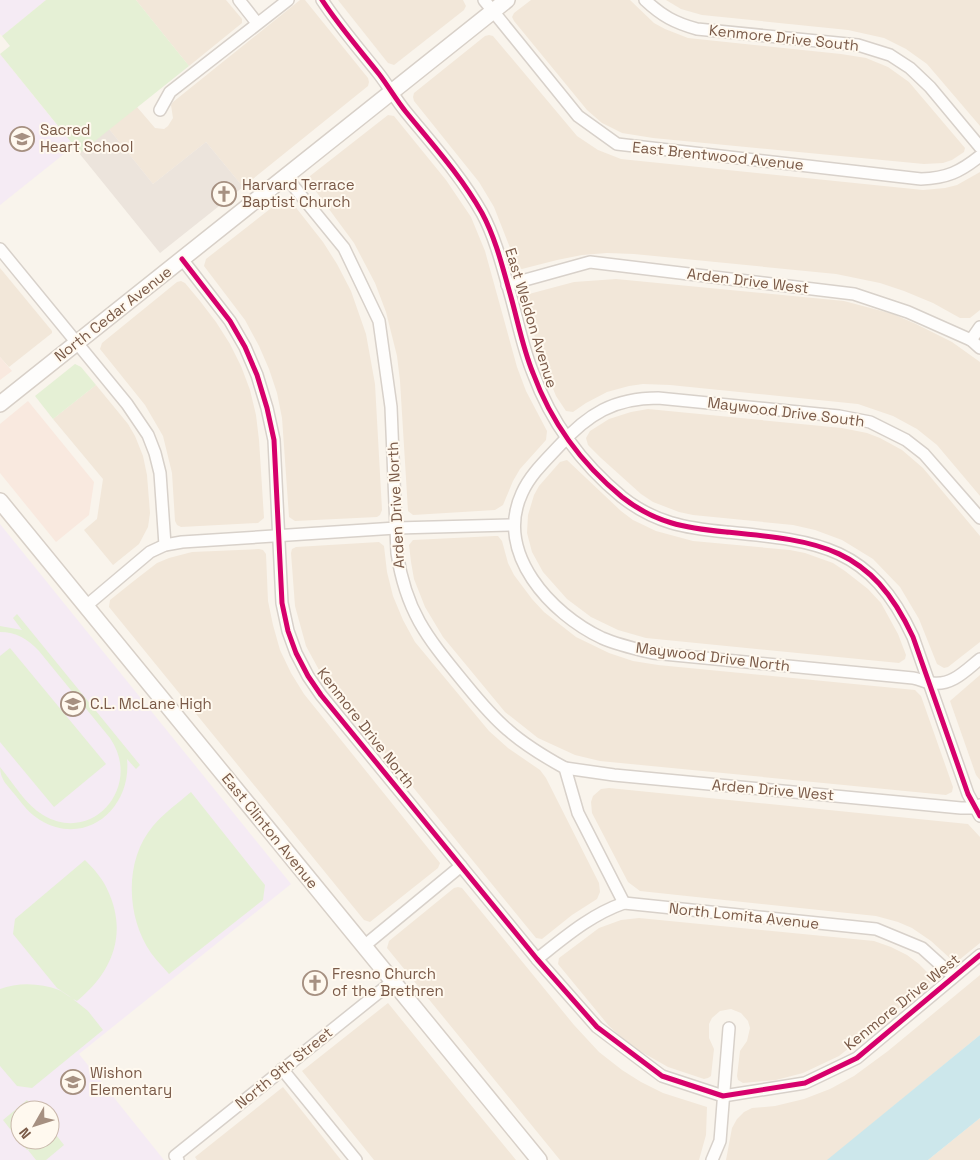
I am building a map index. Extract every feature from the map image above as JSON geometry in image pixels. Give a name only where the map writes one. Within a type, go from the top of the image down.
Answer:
[{"type":"main road","name":"North Cedar Avenue","points":[[0,404],[391,92],[488,6],[507,0]]},
{"type":"main road","name":"East Clinton Avenue","points":[[0,501],[539,1160]]},
{"type":"street","points":[[239,0],[257,23]]},
{"type":"street","points":[[160,110],[170,92],[288,0]]},
{"type":"street","name":"East Weldon Avenue","points":[[322,0],[471,194],[484,216],[508,286],[532,371],[542,396],[566,438],[588,465],[622,497],[661,521],[700,530],[788,538],[809,542],[848,558],[867,572],[888,594],[902,614],[913,636],[968,794],[978,809]]},
{"type":"street","name":"Kenmore Drive South","points":[[645,0],[662,15],[697,29],[858,45],[890,55],[910,68],[930,87],[980,147]]},
{"type":"street","name":"East Brentwood Avenue","points":[[488,6],[578,116],[617,144],[921,179],[952,175],[968,166],[980,156]]},
{"type":"street","name":"Arden Drive North","points":[[286,177],[344,248],[378,321],[391,407],[397,553],[401,576],[418,622],[436,648],[486,709],[507,730],[530,747],[565,768]]},
{"type":"street","points":[[0,249],[138,419],[152,444],[160,474],[165,545]]},
{"type":"street","name":"Kenmore Drive North","points":[[182,259],[230,321],[258,375],[274,440],[282,603],[288,631],[296,653],[308,676],[321,695],[461,866],[597,1027],[662,1076],[723,1096]]},
{"type":"street","name":"Arden Drive West","points":[[508,286],[590,262],[854,294],[908,312],[976,344]]},
{"type":"street","points":[[976,344],[980,327]]},
{"type":"street","name":"Maywood Drive South","points":[[566,438],[586,419],[598,412],[624,401],[640,398],[667,399],[854,418],[890,430],[924,454],[980,518]]},
{"type":"street","name":"Maywood Drive North","points":[[566,438],[528,481],[521,495],[513,525],[516,544],[524,565],[554,605],[577,624],[602,638],[627,647],[653,653],[913,678],[930,683]]},
{"type":"street","points":[[86,606],[150,552],[165,545],[182,542],[396,528],[513,525]]},
{"type":"street","points":[[930,683],[941,684],[952,681],[980,658]]},
{"type":"street","points":[[565,768],[578,812],[624,904]]},
{"type":"street","name":"Arden Drive West","points":[[565,768],[624,776],[978,809]]},
{"type":"street","points":[[364,946],[461,866]]},
{"type":"street","name":"North Lomita Avenue","points":[[538,959],[592,917],[624,904],[876,929],[922,948],[953,976]]},
{"type":"street","name":"Kenmore Drive West","points":[[723,1096],[805,1083],[857,1058],[980,955]]},
{"type":"street","name":"North 9th Street","points":[[176,1158],[282,1069],[393,981]]},
{"type":"street","points":[[712,1160],[720,1141],[729,1028]]},
{"type":"street","points":[[282,1069],[356,1160]]},
{"type":"shaded area","points":[[0,0],[46,0],[2,36],[0,34]]},
{"type":"shaded area","points":[[136,0],[226,0],[242,19],[242,23],[189,66]]},
{"type":"shaded area","points":[[300,0],[305,0],[368,78],[368,86],[243,187],[206,142],[153,184],[109,129],[137,107],[155,128],[164,129],[173,118],[171,105],[173,102]]},
{"type":"shaded area","points":[[338,0],[463,0],[466,6],[464,10],[394,65],[388,63]]},
{"type":"shaded area","points":[[531,0],[630,0],[654,23],[688,38],[866,58],[888,67],[909,82],[965,148],[964,152],[952,160],[943,163],[924,164],[653,138],[622,133],[602,123],[587,110],[514,21],[512,17],[514,13]]},
{"type":"shaded area","points":[[666,0],[980,0],[980,126],[927,64],[906,49],[884,38],[848,30],[702,15],[681,9]]},
{"type":"shaded area","points":[[485,36],[493,36],[577,136],[598,150],[621,159],[923,190],[957,185],[980,172],[980,310],[970,318],[960,318],[933,303],[904,291],[880,283],[836,274],[634,254],[607,253],[582,255],[522,269],[518,268],[494,207],[479,182],[414,101],[413,97],[414,93]]},
{"type":"shaded area","points":[[0,54],[74,146],[0,205]]},
{"type":"shaded area","points":[[388,115],[394,116],[446,180],[471,217],[485,251],[517,367],[526,391],[547,431],[546,440],[520,469],[503,505],[495,510],[413,515],[408,511],[400,381],[397,356],[386,312],[375,283],[354,243],[309,182],[310,176]]},
{"type":"shaded area","points":[[109,129],[153,184],[206,142],[243,187],[160,253],[79,153]]},
{"type":"shaded area","points":[[284,198],[290,200],[323,242],[337,264],[351,291],[366,334],[375,384],[382,510],[377,517],[295,521],[289,517],[282,418],[277,393],[269,369],[245,320],[204,266],[206,259]]},
{"type":"shaded area","points":[[0,268],[52,331],[52,333],[9,367],[0,357]]},
{"type":"shaded area","points":[[616,279],[844,301],[893,314],[952,342],[980,362],[980,496],[937,445],[917,429],[893,416],[858,404],[670,385],[643,384],[607,392],[573,412],[566,411],[556,396],[540,356],[525,301],[526,297],[529,294],[574,282]]},
{"type":"shaded area","points":[[177,282],[185,283],[200,301],[230,344],[250,390],[259,440],[264,518],[258,523],[181,527],[177,525],[175,521],[172,473],[163,436],[145,405],[100,349],[102,343]]},
{"type":"shaded area","points":[[0,357],[12,371],[0,380]]},
{"type":"shaded area","points":[[96,385],[128,424],[135,436],[143,456],[147,475],[150,513],[148,527],[139,544],[113,565],[84,530],[97,519],[103,479],[53,419]]},
{"type":"shaded area","points":[[28,401],[94,482],[89,515],[56,542],[0,473],[0,424]]},
{"type":"shaded area","points":[[648,409],[842,428],[867,433],[902,450],[923,468],[980,536],[980,642],[948,667],[944,668],[937,664],[919,619],[900,587],[873,559],[842,540],[815,530],[793,525],[679,512],[653,502],[641,494],[588,445],[586,438],[590,431],[609,419]]},
{"type":"shaded area","points":[[567,460],[621,511],[633,520],[656,531],[693,541],[790,550],[833,563],[868,589],[881,603],[898,634],[906,655],[905,659],[899,663],[646,638],[618,630],[591,617],[567,599],[543,572],[532,552],[527,533],[528,515],[534,495],[539,486],[560,462]]},
{"type":"shaded area","name":"C.L. McLane High","points":[[0,524],[291,884],[79,1054],[164,1160],[0,1160]]},
{"type":"shaded area","points":[[498,536],[502,541],[508,563],[514,575],[544,612],[576,637],[609,653],[633,661],[658,665],[915,690],[921,696],[953,787],[952,792],[946,795],[600,761],[575,755],[538,738],[505,712],[443,637],[425,607],[414,579],[409,545],[413,540]]},
{"type":"shaded area","points":[[379,542],[384,546],[387,572],[393,596],[415,642],[489,731],[508,748],[540,770],[546,778],[599,883],[600,892],[597,899],[572,915],[542,939],[536,938],[328,683],[306,646],[295,606],[292,549],[296,547]]},
{"type":"shaded area","points":[[263,550],[266,554],[268,601],[273,625],[280,650],[291,673],[304,694],[440,863],[438,868],[370,922],[364,920],[109,607],[110,600],[157,563],[169,558],[192,552]]},
{"type":"shaded area","points":[[980,675],[980,780],[976,775],[950,701]]},
{"type":"shaded area","points":[[609,788],[968,824],[980,837],[980,943],[959,960],[953,961],[931,941],[912,928],[876,916],[640,891],[628,882],[592,813],[591,802],[593,796],[601,789]]},
{"type":"shaded area","points":[[454,888],[462,888],[574,1025],[599,1052],[641,1082],[663,1093],[707,1107],[706,1135],[699,1160],[560,1160],[387,948],[389,941]]},
{"type":"shaded area","points":[[639,918],[874,941],[907,955],[930,975],[931,980],[929,984],[839,1056],[803,1073],[776,1080],[743,1083],[738,1080],[740,1051],[747,1041],[750,1028],[748,1021],[741,1013],[731,1009],[720,1011],[712,1018],[709,1024],[709,1038],[714,1049],[711,1076],[704,1079],[668,1067],[631,1046],[609,1026],[558,964],[559,958],[599,928],[621,920]]},
{"type":"shaded area","points":[[980,975],[980,1035],[828,1160],[726,1160],[732,1128],[744,1112],[752,1108],[775,1106],[804,1099],[830,1089],[854,1076],[888,1051]]},
{"type":"shaded area","points":[[388,1003],[516,1160],[374,1160],[302,1071]]},
{"type":"shaded area","points":[[283,1087],[341,1160],[197,1160],[195,1157]]},
{"type":"shaded area","points":[[980,1118],[980,1160],[928,1160]]},
{"type":"green space","points":[[46,0],[136,0],[189,66],[80,153],[0,54],[10,46],[2,36]]},
{"type":"green space","points":[[75,364],[81,367],[96,385],[53,419],[35,396]]},
{"type":"green space","points":[[17,614],[140,765],[136,769],[127,759],[127,777],[122,793],[114,807],[103,818],[89,826],[74,829],[57,827],[40,820],[24,806],[1,776],[0,767],[25,800],[43,815],[62,822],[79,822],[95,816],[108,806],[116,791],[120,774],[119,756],[110,738],[39,651],[21,637],[11,633],[0,632],[0,626],[22,630],[13,618]]},
{"type":"green space","points":[[10,648],[106,764],[54,807],[0,742],[0,656]]},
{"type":"green space","points":[[191,792],[265,885],[263,900],[169,974],[151,953],[137,923],[133,906],[133,872],[137,855],[153,826],[166,812]]},
{"type":"green space","points":[[85,860],[104,882],[108,891],[117,922],[116,937],[113,952],[99,978],[77,1001],[73,999],[88,1011],[103,1030],[32,1088],[17,1086],[0,1066],[0,989],[22,984],[37,985],[59,990],[72,998],[57,988],[13,934],[15,919]]},
{"type":"green space","points":[[10,1114],[10,1129],[3,1120]]},
{"type":"green space","points":[[60,1140],[64,1145],[60,1148]]},
{"type":"green space","points":[[28,1150],[58,1150],[46,1160],[36,1160]]},
{"type":"water","points":[[980,1035],[980,1118],[928,1160],[827,1160]]},
{"type":"cycle path","points":[[322,0],[402,107],[456,173],[482,213],[499,254],[529,364],[549,408],[569,441],[581,456],[607,484],[634,506],[646,513],[684,526],[788,539],[814,545],[838,553],[859,566],[879,583],[896,606],[913,637],[968,794],[980,816]]},
{"type":"cycle path","points":[[182,259],[230,321],[245,347],[257,375],[267,408],[274,440],[282,603],[288,631],[296,653],[308,676],[321,695],[537,959],[597,1027],[662,1076],[723,1096],[805,1083],[857,1058],[980,955]]},
{"type":"place","name":"Sacred Heart School","points":[[22,139]]},
{"type":"place","name":"Harvard Terrace Baptist Church","points":[[224,194]]},
{"type":"place","name":"C.L. McLane High","points":[[73,704]]},
{"type":"place","name":"Fresno Church of the Brethren","points":[[315,983]]},
{"type":"place","name":"Wishon Elementary","points":[[73,1082]]}]
